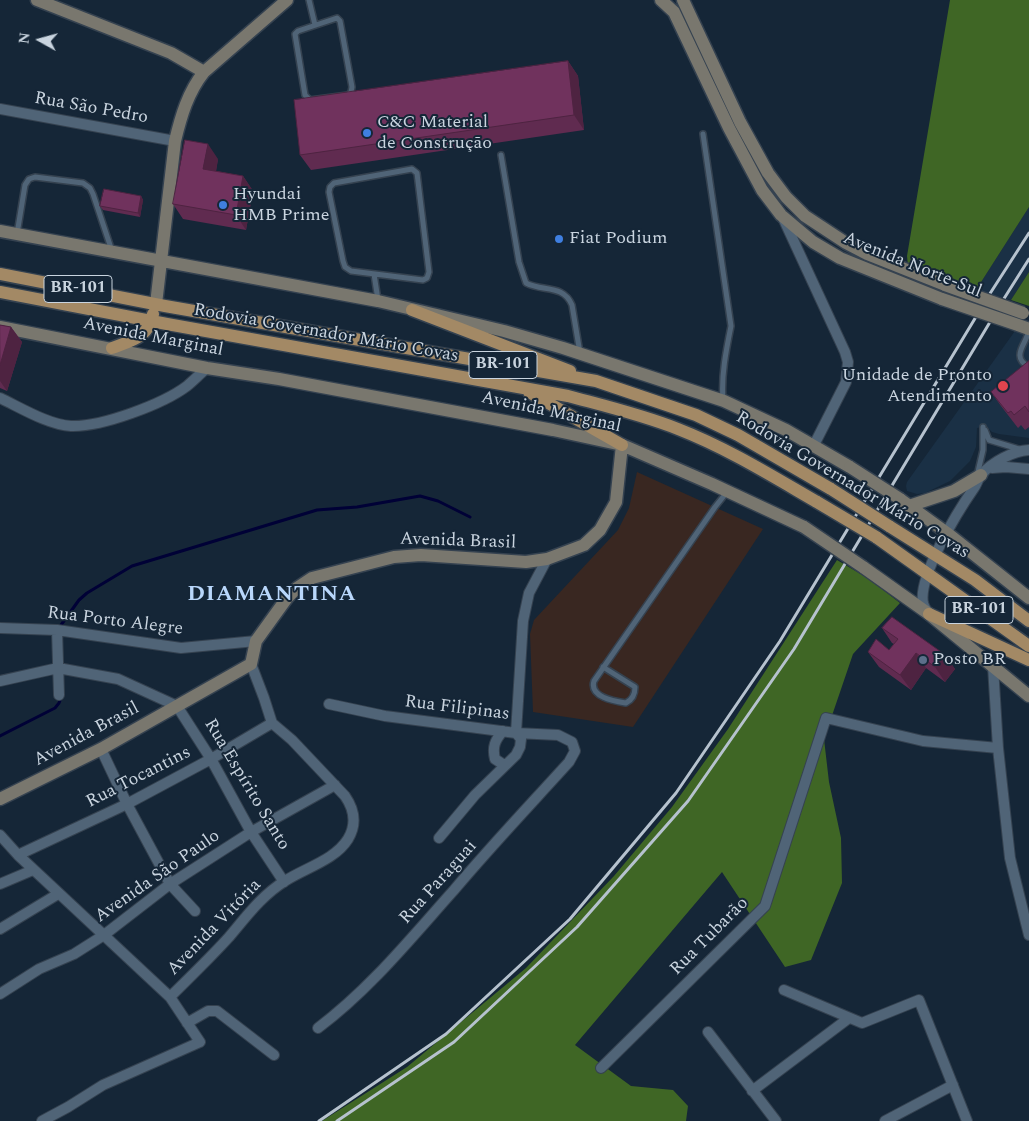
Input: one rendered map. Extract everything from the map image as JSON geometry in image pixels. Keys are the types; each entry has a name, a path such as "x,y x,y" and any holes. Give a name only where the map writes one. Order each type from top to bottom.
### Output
{"main road":[{"name":"Rodovia Governador Mário Covas","path":"0,274 156,304 596,381 696,416 738,436 831,489 975,580 1029,621"},
{"name":"Rodovia Governador Mário Covas","path":"0,292 568,396 617,409 678,429 729,452 876,537 1029,646"},
{"path":"112,348 145,333 152,321 156,304"},
{"path":"412,310 596,381"},
{"path":"518,386 622,445"},
{"path":"929,614 1029,660"}],"street":[{"path":"37,0 171,53 204,72"},
{"path":"156,304 175,141 182,115 195,83 204,72 287,0"},
{"path":"661,0 672,6"},
{"name":"Avenida Norte-Sul","path":"684,0 740,122 768,173 786,197 805,216 846,243 867,254 945,284 1025,322"},
{"name":"Avenida Norte-Sul","path":"672,6 746,160 762,190 781,215 814,242 840,258 942,299 1025,322"},
{"name":"Rua São Pedro","path":"0,109 175,141"},
{"path":"781,215 848,362 846,382 814,445"},
{"path":"0,231 378,300 412,310 504,331 580,353 724,401 755,414 814,445 850,467 947,533 1029,598"},
{"name":"Avenida Marginal","path":"0,327 207,368 308,384 553,430 622,445 804,527 929,614 1029,696"},
{"path":"0,398 53,422 72,426 100,422 154,405 186,387 207,368"},
{"name":"Avenida Brasil","path":"0,799 101,749 251,664 256,641 287,598 297,588 312,578 394,557 421,556 518,561 547,559 584,545 600,530 616,502 622,445"},
{"path":"905,503 954,491 1008,456 1027,450"},
{"path":"929,614 923,604 924,590 935,555 982,474 1006,466 1027,469 1029,479"},
{"path":"438,838 454,818 504,765 516,755 520,747 521,739 516,733 523,621 529,592 547,559"},
{"name":"Rua Porto Alegre","path":"0,628 56,630 181,648 256,641"},
{"path":"56,630 59,695"},
{"path":"251,664 272,723"},
{"path":"993,666 998,748 1010,858 1029,935"},
{"path":"0,680 58,668 118,679 178,706"},
{"name":"Rua Filipinas","path":"329,704 385,716 516,733 558,735 572,742 575,751"},
{"name":"Rua Espírito Santo","path":"178,706 211,759 251,832 284,882"},
{"name":"Rua Tubarão","path":"601,1068 765,906 826,718 922,741 998,748"},
{"name":"Rua Tocantins","path":"18,855 127,804 211,759 272,723"},
{"name":"Avenida Vitória","path":"42,1121 68,1108 103,1085 200,1042 170,998 227,939 254,906 284,882 331,856 345,844 353,826 354,814 352,806 292,740 272,723"},
{"path":"503,731 496,739 493,752 495,759 504,765"},
{"path":"101,749 127,804 170,884 195,911"},
{"name":"Rua Paraguai","path":"318,1028 343,1010 381,973 569,762 575,751"},
{"name":"Avenida São Paulo","path":"0,994 39,969 74,954 104,935 170,884 251,832 334,785"},
{"path":"0,835 58,894 170,998"},
{"path":"0,884 34,870"},
{"path":"0,929 58,894"},
{"path":"784,990 862,1023 919,1000 966,1121"},
{"path":"187,1023 208,1011 217,1011 274,1055"},
{"path":"752,1091 849,1018"},
{"path":"708,1032 776,1121"},
{"path":"884,1121 953,1085"}],"lane":[{"path":"309,0 315,25"},
{"path":"336,18 340,21 352,87 348,95 310,100 304,96 295,34 298,31 315,25 336,18"},
{"path":"703,134 731,326 722,388 724,401"},
{"path":"502,156 519,262 526,283 562,292 569,298 572,305 580,353"},
{"path":"416,170 418,173 429,272 428,278 423,280 374,274 351,271 345,267 329,192 330,187 334,183 342,181 416,170"},
{"path":"17,234 25,185 29,179 35,177 83,183 90,188 93,194 112,252"},
{"path":"374,274 378,300"},
{"path":"1025,322 1028,334 1020,350 1020,355 1024,364 1029,367"},
{"path":"982,474 983,427 990,440 1027,450"},
{"path":"604,666 635,687 635,692 630,701 626,703 621,702 594,692 592,686 594,681 604,666 715,507 727,492"}],"shaded area":[{"path":"1029,207 1029,272 1011,300 976,290"},
{"name":"Unidade de Pronto Atendimento","path":"1015,331 1029,334 1029,438 999,434 992,432 986,426 977,428 976,447 970,461 950,481 925,493 917,494 907,491 907,482"},
{"path":"637,472 763,529 633,727 533,712 530,634 534,620 618,530 629,508"}],"green space":[{"path":"950,0 1029,0 1029,207 976,290 908,266 907,256"},
{"path":"1029,272 1029,306 1011,300"},
{"path":"837,560 869,579 900,603 853,654 824,739 829,782 841,838 842,883 811,960 785,967 722,872 575,1045 631,1086 673,1090 688,1106 686,1121 322,1121 407,1067 526,968 614,876 672,807 728,729"}],"building":[{"path":"568,61 574,115 300,155 294,100"},
{"path":"185,140 208,144 203,169 243,176 236,215 173,204"},
{"path":"104,189 141,196 138,213 100,206"},
{"path":"0,325 11,327 0,365"},
{"path":"1029,361 1029,412 1025,406 1014,415 1011,411 1008,413 991,392"},
{"path":"892,617 944,654 935,667 916,653 900,675 868,652 876,639 889,650 898,639 882,628"}],"waterway":[{"path":"61,625 79,600 87,593 132,566 317,510 357,507 420,496 438,501 470,517"},
{"path":"0,736 55,708 61,698"}],"railway":[{"path":"319,1121 446,1034 570,919 676,793 780,641 991,292 1029,233"},
{"path":"337,1121 454,1042 577,927 688,801 794,649 1029,259"}],"place":[{"name":"C&C Material de Construção","path":"367,133"},
{"name":"Hyundai HMB Prime","path":"223,205"},
{"name":"Fiat Podium","path":"559,239"},
{"name":"Unidade de Pronto Atendimento","path":"1003,386"},
{"name":"Posto BR","path":"923,660"}],"district":[{"name":"DIAMANTINA","path":"272,596"}]}
